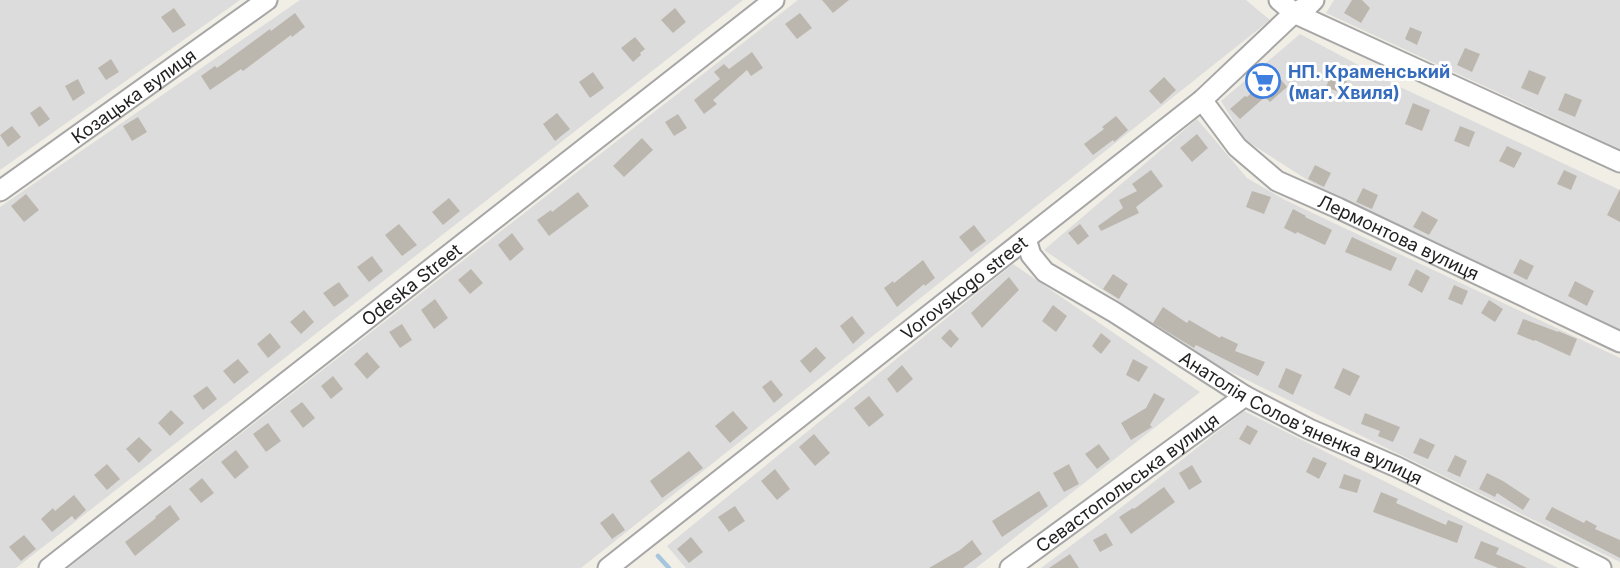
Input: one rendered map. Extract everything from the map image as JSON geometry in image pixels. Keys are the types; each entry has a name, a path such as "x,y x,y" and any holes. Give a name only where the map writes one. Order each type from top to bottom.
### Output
{"street":[{"name":"Козацька вулиця","path":"0,191 267,0"},
{"name":"Odeska Street","path":"49,568 774,0"},
{"name":"Vorovskogo street","path":"608,568 1202,100 1287,6 1309,5 1314,0"},
{"path":"1287,6 1620,162"},
{"name":"Лермонтова вулиця","path":"1202,100 1237,146 1277,181 1620,341"},
{"name":"Анатолія Солов'яненка вулиця","path":"1026,239 1031,255 1045,272 1114,312 1245,396 1309,429 1397,467 1601,568"},
{"name":"Севастопольська вулиця","path":"1010,568 1245,396"}],"shaded area":[{"path":"0,0 240,0 0,170"},
{"path":"300,0 743,0 16,568 0,568 0,207"},
{"path":"798,0 1246,0 1270,20 581,568 68,568"},
{"path":"1334,0 1620,0 1620,149 1326,13"},
{"path":"1300,34 1398,86 1620,190 1620,335 1323,190 1245,140 1221,101"},
{"path":"1197,119 1247,178 1285,200 1620,358 1620,562 1204,359 1044,250"},
{"path":"1013,264 1200,392 976,568 686,568 667,546"},
{"path":"1244,411 1558,568 1041,568"}],"building":[{"path":"822,0 849,0 833,13"},
{"path":"1352,0 1362,0 1370,8 1361,23 1344,13"},
{"path":"174,8 186,25 173,33 161,17"},
{"path":"675,8 686,22 673,33 661,20"},
{"path":"295,13 305,27 243,71 241,69 210,90 201,76 215,66 217,68"},
{"path":"800,13 812,28 797,39 785,24"},
{"path":"1410,27 1422,32 1417,45 1405,39"},
{"path":"635,37 645,49 633,62 621,48"},
{"path":"1465,48 1480,54 1472,72 1457,65"},
{"path":"752,52 763,68 751,76 747,70 713,100 717,104 704,114 694,100 720,79 714,72 724,64 729,69"},
{"path":"111,59 119,72 106,80 98,68"},
{"path":"1335,65 1351,72 1341,93 1326,87"},
{"path":"1529,70 1546,77 1538,95 1521,88"},
{"path":"1274,71 1287,87 1270,102 1265,97 1240,119 1230,109"},
{"path":"593,72 604,88 590,98 579,82"},
{"path":"1164,77 1176,90 1161,104 1149,91"},
{"path":"78,79 85,93 73,101 65,86"},
{"path":"1565,93 1582,100 1575,117 1558,110"},
{"path":"1413,103 1430,110 1422,131 1405,124"},
{"path":"40,106 50,119 39,127 30,113"},
{"path":"557,113 570,129 555,141 543,124"},
{"path":"678,114 687,128 674,136 665,122"},
{"path":"1116,116 1128,130 1093,155 1084,144"},
{"path":"138,117 147,132 132,141 123,126"},
{"path":"12,126 21,137 8,147 0,135"},
{"path":"1460,126 1475,132 1469,147 1454,141"},
{"path":"1197,134 1208,148 1192,162 1180,148"},
{"path":"642,138 653,150 624,177 613,166"},
{"path":"1507,146 1522,153 1514,168 1499,161"},
{"path":"1315,165 1331,173 1324,187 1308,179"},
{"path":"1151,170 1163,186 1136,207 1139,213 1101,231 1098,226 1123,208 1119,200 1137,191 1132,184"},
{"path":"1564,170 1577,176 1571,190 1557,184"},
{"path":"1363,188 1378,195 1372,209 1356,202"},
{"path":"1620,189 1620,222 1607,215"},
{"path":"1252,191 1271,197 1264,214 1246,207"},
{"path":"578,192 589,206 549,236 537,220"},
{"path":"26,194 39,210 24,222 11,206"},
{"path":"449,198 460,211 443,225 432,212"},
{"path":"1293,209 1332,230 1325,245 1284,228"},
{"path":"1422,211 1438,220 1429,235 1413,227"},
{"path":"399,224 417,245 402,256 385,235"},
{"path":"1080,224 1089,236 1078,245 1068,233"},
{"path":"974,225 986,241 971,252 959,237"},
{"path":"512,233 524,249 510,261 498,245"},
{"path":"1352,237 1397,258 1391,271 1345,252"},
{"path":"372,256 383,271 369,282 357,267"},
{"path":"1520,259 1534,266 1527,280 1513,273"},
{"path":"923,260 935,278 897,307 884,288"},
{"path":"471,269 483,283 470,294 458,280"},
{"path":"1416,269 1430,277 1422,293 1408,285"},
{"path":"1113,274 1128,284 1119,299 1103,289"},
{"path":"1009,277 1019,290 982,328 971,313"},
{"path":"1575,281 1594,291 1587,306 1568,296"},
{"path":"339,282 349,296 334,307 323,293"},
{"path":"1454,285 1468,291 1462,305 1448,299"},
{"path":"435,299 448,318 434,329 421,310"},
{"path":"1489,300 1503,309 1495,322 1481,313"},
{"path":"1053,305 1067,316 1056,332 1042,321"},
{"path":"1163,307 1187,323 1189,320 1220,338 1221,336 1238,344 1235,351 1265,362 1258,376 1196,345 1194,348 1153,323"},
{"path":"304,310 314,322 301,334 290,322"},
{"path":"852,316 865,333 853,344 840,326"},
{"path":"1523,319 1577,339 1570,356 1517,334"},
{"path":"402,324 412,340 400,348 389,332"},
{"path":"950,329 959,339 951,348 941,338"},
{"path":"270,333 281,347 268,358 257,344"},
{"path":"1101,333 1111,341 1101,354 1092,346"},
{"path":"816,347 826,358 810,373 800,361"},
{"path":"367,352 380,367 367,379 354,364"},
{"path":"238,359 249,372 234,384 223,371"},
{"path":"1133,359 1148,367 1139,382 1126,375"},
{"path":"902,365 913,379 897,393 887,379"},
{"path":"1286,368 1302,375 1293,395 1278,387"},
{"path":"1343,368 1360,376 1350,396 1334,388"},
{"path":"333,376 343,389 331,399 321,386"},
{"path":"771,380 783,395 774,403 762,387"},
{"path":"207,386 217,399 203,410 193,396"},
{"path":"1154,393 1165,399 1150,425 1152,427 1131,440 1121,423 1146,408"},
{"path":"869,396 884,415 869,427 854,408"},
{"path":"302,402 315,418 303,428 290,411"},
{"path":"171,410 184,423 170,436 158,423"},
{"path":"733,411 748,428 730,443 715,426"},
{"path":"1365,413 1400,427 1393,442 1378,436 1380,431 1361,424"},
{"path":"268,423 281,441 266,452 253,434"},
{"path":"1247,425 1258,431 1250,445 1239,439"},
{"path":"814,434 830,453 815,466 799,447"},
{"path":"139,437 152,450 139,463 126,449"},
{"path":"1420,438 1435,445 1428,459 1413,453"},
{"path":"1099,444 1110,459 1097,469 1085,454"},
{"path":"236,450 249,467 235,479 221,462"},
{"path":"689,451 703,468 662,498 650,481"},
{"path":"1455,455 1467,461 1460,477 1447,471"},
{"path":"1313,457 1327,463 1319,479 1306,472"},
{"path":"107,464 120,479 107,490 94,475"},
{"path":"1069,464 1079,484 1064,492 1053,473"},
{"path":"1192,465 1202,482 1189,490 1179,473"},
{"path":"775,469 790,489 777,500 761,481"},
{"path":"1487,473 1530,499 1523,510 1497,493 1495,497 1479,489"},
{"path":"1344,474 1361,480 1357,493 1339,488"},
{"path":"202,478 214,493 201,503 189,489"},
{"path":"1164,487 1175,502 1131,534 1119,517"},
{"path":"1039,491 1048,506 1002,537 992,521"},
{"path":"1381,492 1398,499 1396,503 1446,525 1448,520 1463,526 1457,543 1373,512"},
{"path":"74,495 86,510 75,520 72,516 52,532 41,519"},
{"path":"170,505 180,519 135,556 125,542"},
{"path":"735,506 745,521 729,532 718,517"},
{"path":"1552,507 1584,523 1586,520 1597,526 1595,529 1620,540 1620,558 1545,519"},
{"path":"613,513 625,530 612,539 600,523"},
{"path":"1106,533 1113,545 1100,552 1093,540"},
{"path":"24,535 36,549 21,561 9,547"},
{"path":"691,537 703,552 689,563 677,549"},
{"path":"972,540 982,554 963,568 929,568 960,550"},
{"path":"1481,541 1499,548 1496,554 1527,568 1498,568 1474,558"},
{"path":"1070,554 1079,568 1049,568"}],"waterway":[{"path":"658,556 669,568"}],"place":[{"name":"НП. Краменський (маг. Хвиля)","path":"1263,81"}]}
